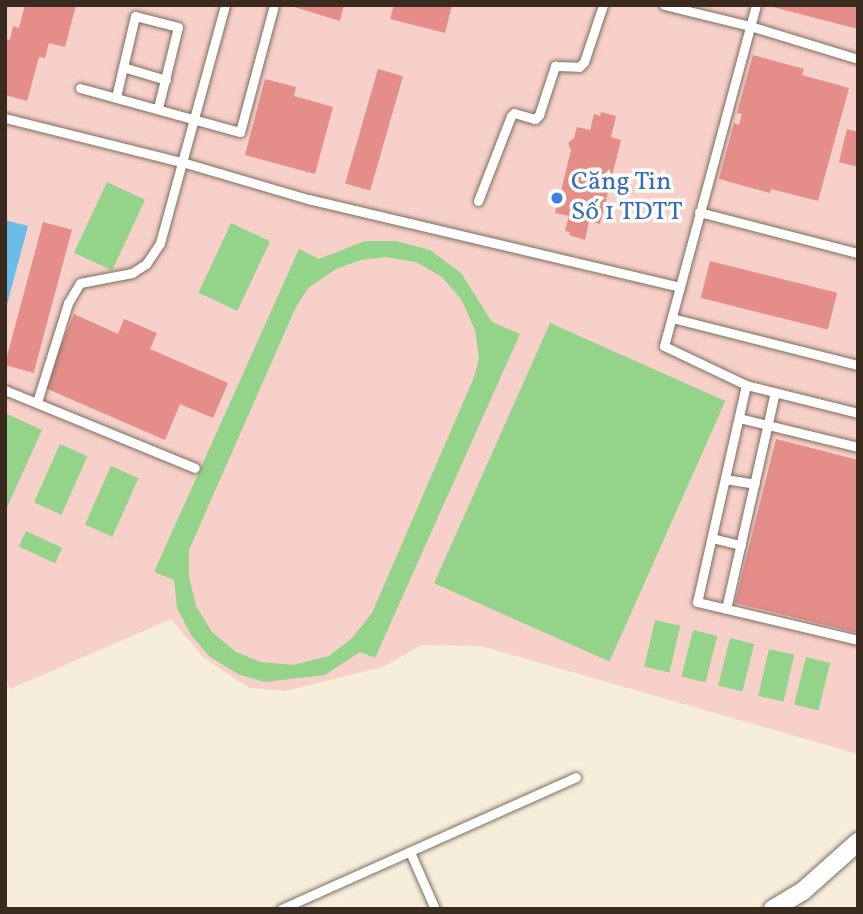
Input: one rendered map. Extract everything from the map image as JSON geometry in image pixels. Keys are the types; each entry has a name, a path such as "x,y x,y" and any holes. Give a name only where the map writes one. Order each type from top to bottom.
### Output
{"street":[{"path":"772,909 803,891 858,842"}],"lane":[{"path":"37,402 68,303 80,283 132,273 146,264 160,243 225,5"},
{"path":"80,88 240,132 274,5"},
{"path":"478,201 511,116 514,113 535,119 539,115 555,66 579,67 603,5"},
{"path":"664,5 750,26 858,59"},
{"path":"756,5 664,346 746,385 858,413"},
{"path":"116,97 135,16 178,27 158,108"},
{"path":"123,67 166,80"},
{"path":"5,118 183,162 308,199 680,287"},
{"path":"699,212 858,254"},
{"path":"672,318 858,365"},
{"path":"746,385 697,602 858,640"},
{"path":"5,390 195,468"},
{"path":"726,609 775,392"},
{"path":"739,418 858,447"},
{"path":"725,479 755,484"},
{"path":"712,538 741,545"},
{"path":"281,909 576,777"},
{"path":"410,852 435,909"}],"shaded area":[{"path":"5,5 858,5 858,754 481,646 422,645 382,667 286,691 249,688 203,657 171,619 10,689 5,674"}],"green space":[{"path":"107,182 145,200 112,270 74,253"},
{"path":"231,223 270,241 237,311 198,293"},
{"path":"365,241 396,241 430,250 461,273 492,322 520,334 375,658 360,652 325,675 265,682 240,675 210,657 191,635 177,608 174,580 154,572 299,249 319,259","holes":["385,257 416,262 442,277 461,299 475,330 479,358 475,375 372,613 352,638 329,656 293,665 261,662 236,652 212,632 196,606 189,576 189,550 295,309 308,288 336,269 361,260"]},
{"path":"550,323 725,401 609,661 434,583"},
{"path":"5,413 42,430 5,512"},
{"path":"60,444 87,456 61,515 34,502"},
{"path":"111,466 138,478 112,537 85,524"},
{"path":"26,531 62,548 55,563 19,546"},
{"path":"655,620 680,626 670,673 644,667"},
{"path":"693,630 717,636 706,683 681,677"},
{"path":"730,638 754,644 742,692 718,686"},
{"path":"769,649 794,655 784,702 758,696"},
{"path":"806,657 830,663 818,711 794,705"}],"water":[{"path":"5,220 28,226 5,312"}],"building":[{"path":"25,5 76,5 65,47 49,43 45,58 39,57 27,101 5,95 5,39 10,40 13,26 19,28"},
{"path":"288,5 344,5 340,21"},
{"path":"394,5 452,5 445,33 390,19"},
{"path":"858,5 858,29 769,6"},
{"path":"753,55 804,69 802,75 849,88 818,201 771,189 770,193 719,179 734,123 739,125 742,114 737,113"},
{"path":"378,69 403,76 370,191 345,183"},
{"path":"265,79 296,87 294,96 333,107 315,174 245,155"},
{"path":"601,112 616,116 611,137 621,140 600,224 589,221 585,240 565,231 569,216 555,213 558,201 555,198 561,191 571,150 568,143 574,138 577,127 590,130 594,114 600,116"},
{"path":"847,129 858,132 858,167 839,162"},
{"path":"43,222 72,230 34,373 5,364"},
{"path":"710,261 837,293 828,330 701,298"},
{"path":"74,314 118,334 124,319 157,333 150,349 228,383 213,418 180,404 165,440 43,387"},
{"path":"776,439 858,460 858,633 735,603"}],"place":[{"name":"Căng Tin Số 1 TDTT","path":"557,198"}]}
